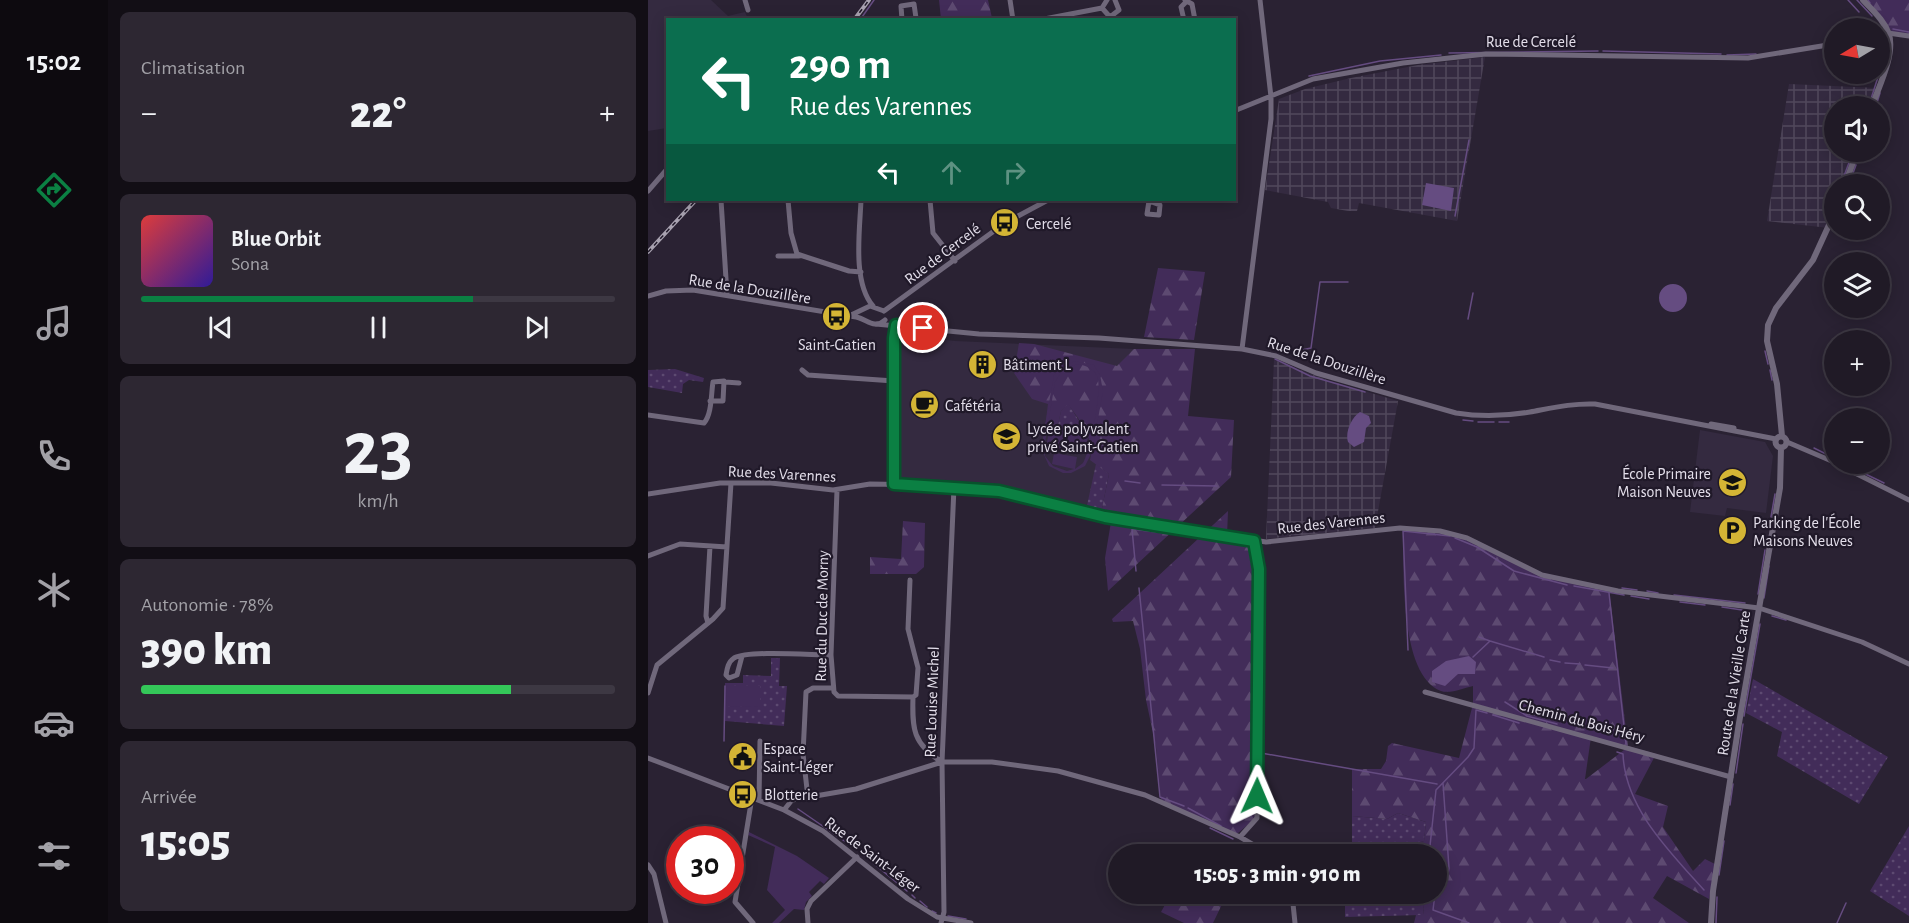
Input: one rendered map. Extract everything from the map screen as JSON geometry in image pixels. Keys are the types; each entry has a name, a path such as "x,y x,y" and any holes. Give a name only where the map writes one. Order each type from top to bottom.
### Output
{"street":[{"path":"745,0 748,10"},
{"path":"1010,0 1013,18"},
{"path":"1050,18 1102,8 1107,0"},
{"path":"1102,8 1108,16 1116,15 1120,6 1115,0"},
{"path":"1242,349 1271,119 1271,97 1260,0"},
{"path":"1863,0 1877,18"},
{"path":"1184,18 1181,7 1186,1 1192,4 1195,18"},
{"path":"904,18 901,6 914,4 916,18"},
{"path":"1890,33 1909,36"},
{"name":"Rue de Cercelé","path":"1236,110 1312,79 1386,65 1476,54 1748,58 1824,46"},
{"path":"648,191 666,170"},
{"path":"721,201 727,295"},
{"path":"788,201 791,233 795,252 799,256"},
{"path":"861,201 859,246 861,272 866,294 873,306 884,311 885,320 876,324 862,319 866,294"},
{"path":"930,201 933,233 955,261"},
{"name":"Rue de Cercelé","path":"884,311 1005,223 1043,201"},
{"path":"1782,439 1779,396 1767,340 1768,325 1776,308 1807,270 1824,239"},
{"path":"778,256 799,256 849,271 861,272"},
{"name":"Rue de la Douzillère","path":"648,296 683,290 727,295 862,319"},
{"path":"848,317 873,306"},
{"name":"Rue de la Douzillère","path":"885,320 896,325"},
{"name":"Rue de la Douzillère","path":"876,324 979,334 1099,338 1242,349 1275,356 1316,373 1456,413 1514,414 1584,404 1782,439 1824,458"},
{"path":"894,484 896,325"},
{"path":"802,370 808,375 894,381"},
{"path":"648,416 704,423 708,418 713,380 739,383"},
{"path":"710,401 723,401 725,382"},
{"name":"Route de la Vieille Carte","path":"1711,923 1713,891 1781,477 1781,448 1776,445 1782,439"},
{"name":"Rue de la Douzillère","path":"1858,474 1909,500"},
{"path":"648,690 657,665 708,623 724,605 731,483"},
{"name":"Rue des Varennes","path":"648,494 731,483 788,484 837,490 870,484 894,484 999,491 1105,517 1254,541 1290,541 1400,528 1440,531 1467,538 1542,575 1618,591 1759,609 1862,642 1909,664"},
{"name":"Rue Louise Michel","path":"942,921 942,762 954,487"},
{"name":"Rue du Duc de Morny","path":"837,490 831,655 833,688 838,696 913,697"},
{"path":"1240,837 1257,818 1259,569 1254,541"},
{"path":"648,556 676,545 727,547"},
{"path":"708,623 706,616 710,546"},
{"path":"910,580 908,629 918,668 916,694 913,697 913,730 921,746 942,762"},
{"path":"742,656 754,654 831,655"},
{"path":"648,662 657,665"},
{"path":"808,798 802,754 806,692 813,688 833,688"},
{"name":"Chemin du Bois Héry","path":"1425,692 1731,777"},
{"path":"759,800 760,741"},
{"name":"Rue de Saint-Léger","path":"648,758 784,810 823,831 908,899 942,921 971,923"},
{"path":"784,810 792,800 856,789 942,762 992,762 1058,771 1145,795 1252,844"},
{"path":"752,797 735,902 753,923"},
{"path":"808,923 807,909 811,901 857,857"},
{"path":"648,865 654,874 666,923"},
{"path":"1293,904 1295,923"}],"shaded area":[{"path":"648,0 711,0 728,16 745,12 748,18 666,18 666,128 648,131"},
{"path":"1485,57 1457,221 1359,203 1357,211 1348,211 1331,208 1328,202 1265,190 1279,99 1305,89 1351,78 1418,65"},
{"path":"1789,84 1878,88 1875,96 1824,96 1824,162 1853,162 1849,174 1824,174 1824,227 1767,221"},
{"path":"1426,183 1454,188 1451,211 1422,205"},
{"path":"1673,284 1683,288 1687,298 1683,308 1673,312 1663,308 1659,298 1663,288"},
{"name":"Lycée polyvalent privé Saint-Gatien","path":"901,334 955,341 1134,349 1101,513 1001,488 898,479 896,340"},
{"path":"1274,360 1327,380 1398,401 1375,528 1266,539"},
{"path":"1360,412 1369,416 1371,423 1366,428 1364,442 1354,447 1348,442 1347,434 1351,421"},
{"name":"École Primaire Maison Neuves","path":"1700,430 1765,442 1773,456 1766,513 1727,508 1725,516 1690,512"},
{"path":"1469,656 1476,662 1475,674 1458,674 1445,686 1432,682 1432,671 1446,661"}],"green space":[{"path":"939,0 988,0 992,18 941,18"},
{"path":"1866,0 1909,0 1909,36 1893,33 1890,29 1890,18 1881,18"},
{"path":"1158,268 1205,272 1194,340 1144,337"},
{"path":"1019,343 1034,344 1117,366 1134,349 1195,349 1188,416 1234,420 1231,477 1108,591 1105,558 1111,522 1101,513 1109,474 1090,460 1089,438 1068,404 1061,411 1058,425 1045,428 1048,404 1032,399 1014,373"},
{"path":"1074,361 1094,365 1100,375 1103,391 1092,452 1085,466 1071,473 1063,473 1049,466 1041,448 1054,375 1059,369","holes":["1078,364 1091,369 1097,376 1097,405 1089,446 1083,463 1075,469 1077,457 1054,453 1052,464 1074,469 1067,471 1053,466 1045,456 1044,449 1055,382 1063,369"]},
{"path":"675,369 704,378 703,382 689,380 683,384 682,393 648,387 648,370"},
{"path":"1068,403 1088,436 1047,428 1058,425 1061,411"},
{"path":"1050,428 1088,436 1085,453 1046,446"},
{"path":"1096,464 1109,474 1101,513 1086,510"},
{"path":"1228,511 1227,536 1246,540 1258,560 1256,818 1238,833 1228,833 1161,801 1156,747 1146,700 1140,649 1133,621 1113,622 1112,619"},
{"path":"903,521 925,523 924,567 916,574 870,574 870,557 901,559"},
{"path":"1410,530 1449,532 1530,570 1609,590 1628,746 1656,754 1635,794 1668,806 1663,827 1693,871 1705,859 1715,864 1709,899 1667,876 1653,898 1689,923 1414,923 1416,915 1423,915 1424,904 1447,904 1447,844 1414,844 1424,841 1426,822 1398,813 1387,819 1352,816 1352,769 1381,769 1386,761 1388,746 1392,743 1459,758 1473,704 1473,686 1445,692 1427,681 1417,665 1411,643 1404,594 1403,531","holes":["1591,737 1628,747 1586,779"]},
{"path":"771,658 780,658 779,686 787,686 784,726 725,721 725,683 743,683 743,675 771,676"},
{"path":"1753,679 1888,757 1859,804 1777,756 1782,732 1746,713"},
{"path":"727,686 760,686 760,707 726,706"},
{"path":"1398,813 1426,822 1424,841 1414,844 1352,844 1352,816 1387,819"},
{"path":"1909,826 1909,916 1870,891"},
{"path":"749,832 797,856 829,878 824,884 820,881 809,892 812,896 806,902 804,910 794,909 779,923 772,923 785,910 767,890 775,847 748,835"},
{"path":"1165,904 1222,904 1213,923 1184,923 1161,912"},
{"path":"1345,904 1424,904 1423,915 1345,917"}],"waterway":[{"path":"861,18 874,0"},
{"path":"1848,0 1859,12"},
{"path":"1857,0 1872,16"},
{"path":"1893,29 1909,32"},
{"path":"1449,53 1598,51"},
{"path":"1603,51 1721,54"},
{"path":"1727,55 1756,54"},
{"path":"1309,76 1380,61 1441,55"},
{"path":"1872,96 1876,84"},
{"path":"1455,216 1469,140"},
{"path":"1845,174 1849,162"},
{"path":"1853,174 1856,165"},
{"path":"1297,351 1311,348 1320,282 1348,282"},
{"path":"1468,319 1473,293"},
{"path":"1765,351 1768,364"},
{"path":"1275,359 1310,376 1365,392"},
{"path":"1770,370 1772,380"},
{"path":"1463,420 1473,421"},
{"path":"1478,422 1494,422"},
{"path":"1499,422 1509,422"},
{"path":"1814,448 1824,453"},
{"path":"1866,474 1884,483"},
{"path":"1125,481 1140,483"},
{"path":"1162,485 1217,486"},
{"path":"1771,517 1775,494"},
{"path":"1147,521 1158,522"},
{"path":"1163,523 1188,527"},
{"path":"1136,571 1132,529 1246,543 1256,563"},
{"path":"1408,650 1403,531 1450,536"},
{"path":"1455,538 1477,547 1514,571 1567,585"},
{"path":"1767,538 1767,543"},
{"path":"1758,594 1765,550"},
{"path":"1764,598 1769,566"},
{"path":"1251,817 1256,568"},
{"path":"1574,586 1624,595"},
{"path":"1139,588 1160,797 1184,806"},
{"path":"1622,588 1637,590"},
{"path":"1647,591 1658,593"},
{"path":"1609,593 1626,744"},
{"path":"1674,595 1745,603"},
{"path":"1631,596 1649,599"},
{"path":"1680,602 1705,605"},
{"path":"1722,607 1742,610"},
{"path":"1772,616 1786,620"},
{"path":"1744,716 1760,624"},
{"path":"1479,637 1490,641"},
{"path":"1473,657 1490,641 1544,657"},
{"path":"1550,660 1560,662"},
{"path":"1565,663 1580,664"},
{"path":"1585,665 1613,668"},
{"path":"724,741 725,686"},
{"path":"1505,702 1527,716 1557,724"},
{"path":"1430,844 1436,790 1474,748 1476,710 1487,713"},
{"path":"1493,715 1519,723"},
{"path":"1736,773 1743,724"},
{"path":"1617,752 1623,754 1632,793 1651,828 1704,890"},
{"path":"1261,753 1437,784"},
{"path":"1443,783 1449,868 1447,879"},
{"path":"1730,805 1733,784"},
{"path":"1188,808 1221,826"},
{"path":"798,809 856,849"},
{"path":"1210,828 1233,839"},
{"path":"1719,875 1724,841"},
{"path":"862,854 907,891"},
{"path":"912,895 915,898"},
{"path":"1716,923 1717,897"},
{"path":"920,901 927,907"},
{"path":"1837,923 1846,903"},
{"path":"1434,904 1433,910 1469,923"},
{"path":"932,911 936,913"},
{"path":"948,916 966,919"}],"railway":[{"path":"856,18 869,0"},
{"path":"648,252 695,201"}],"place":[{"name":"Cercelé","path":"1005,223"},
{"name":"Saint-Gatien","path":"837,316"},
{"name":"Bâtiment L","path":"982,364"},
{"name":"Cafétéria","path":"924,405"},
{"name":"Lycée polyvalent privé Saint-Gatien","path":"1006,437"},
{"name":"École Primaire Maison Neuves","path":"1732,482"},
{"name":"Parking de l'École Maisons Neuves","path":"1732,531"},
{"name":"Espace Saint-Léger","path":"742,757"},
{"name":"Blotterie","path":"743,794"}],"route":[{"path":"923,328 896,325 893,354 894,484 999,491 1105,517 1254,541 1259,569 1257,796"}]}
